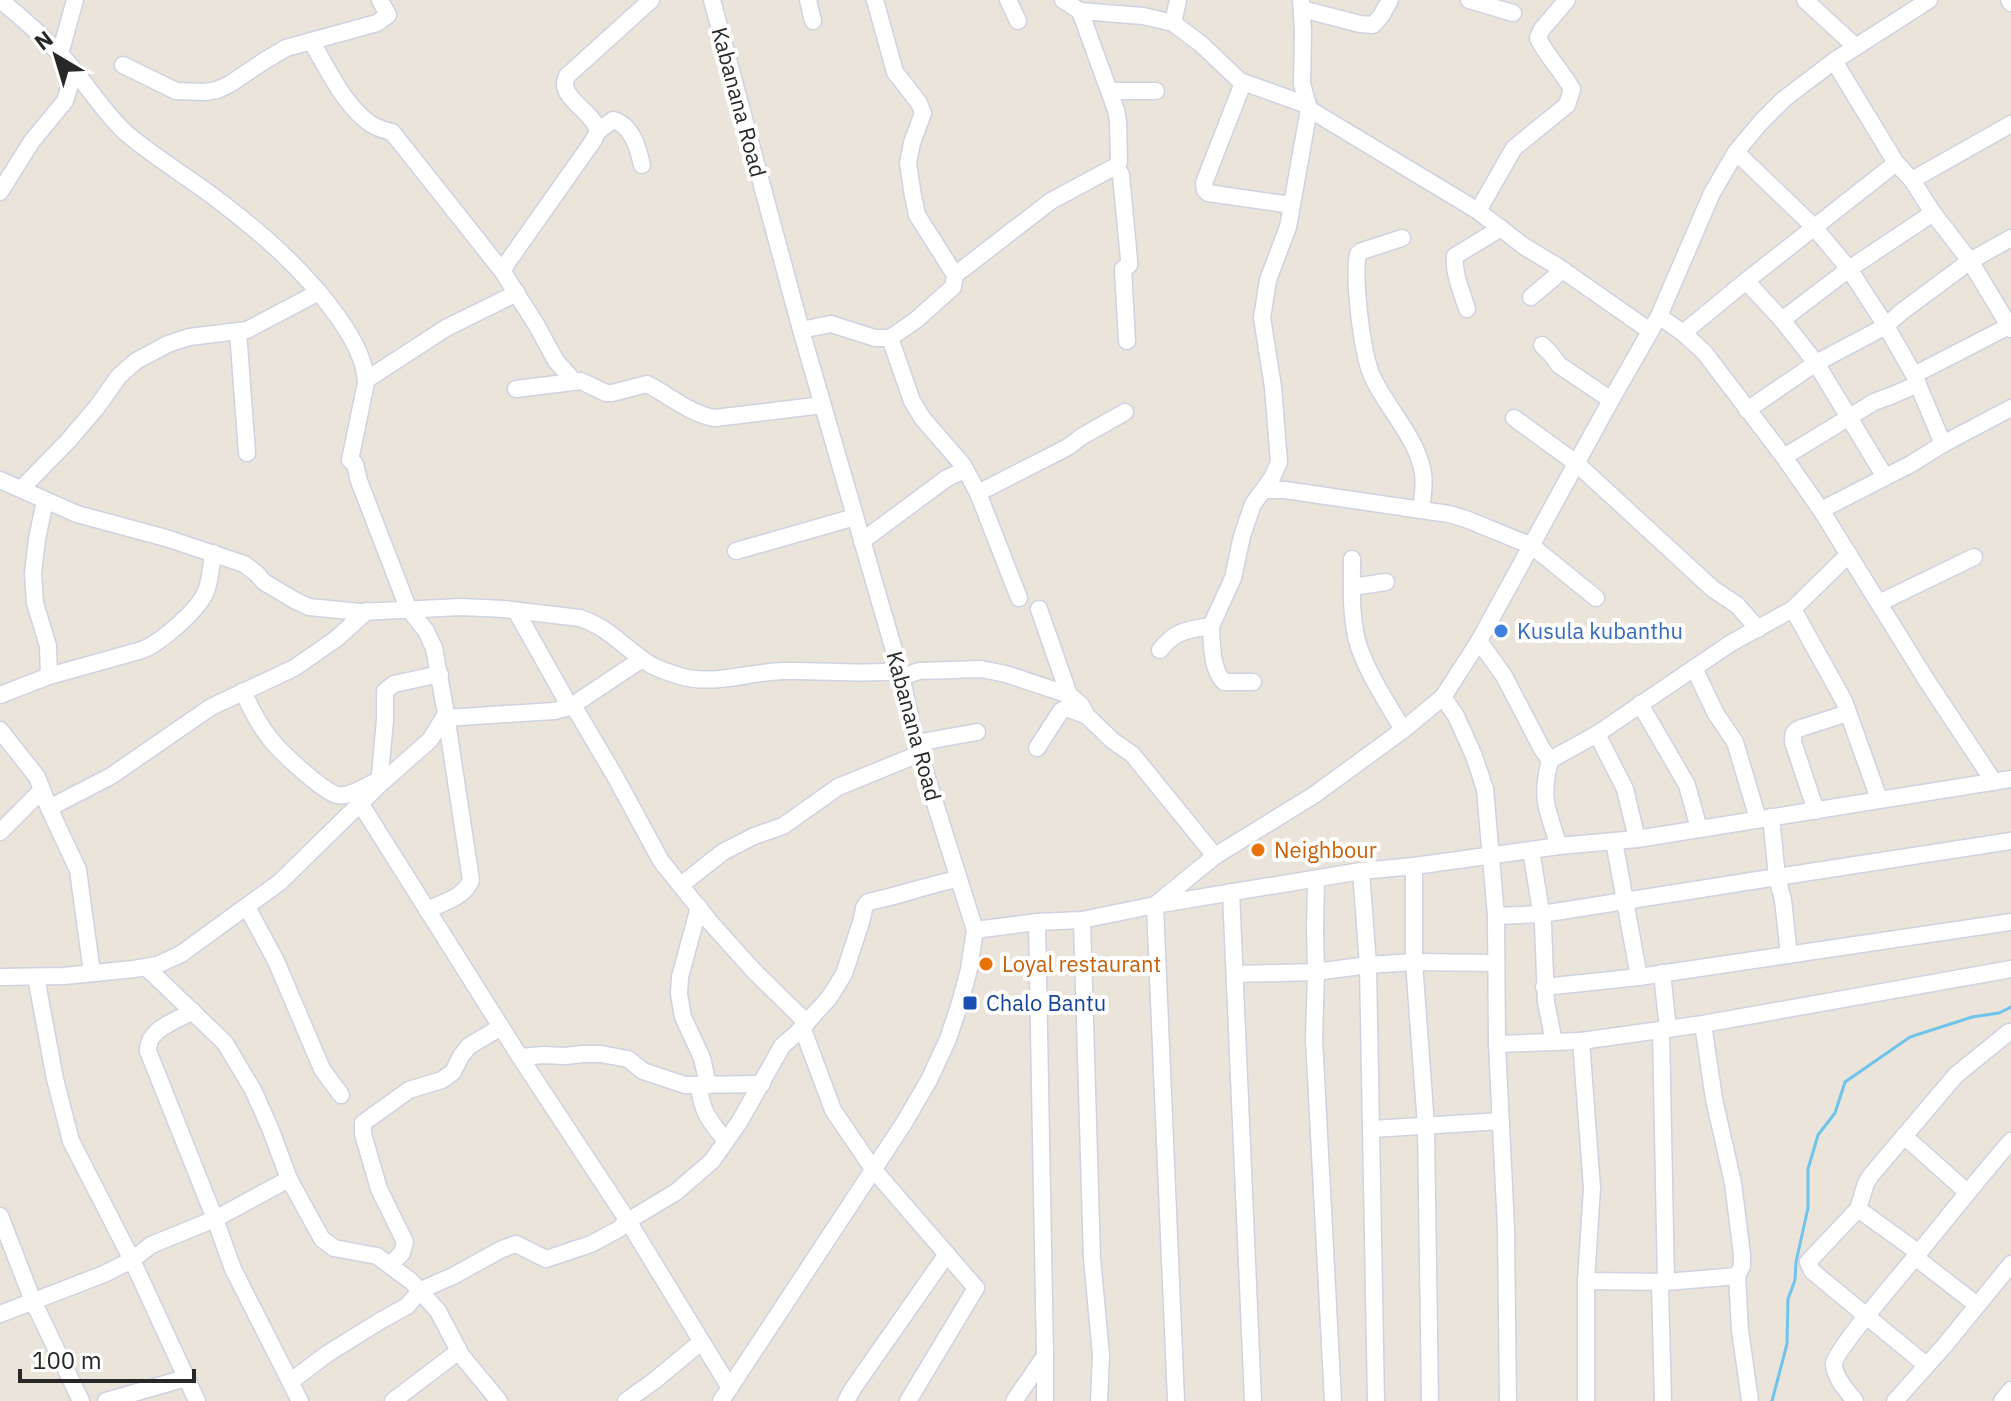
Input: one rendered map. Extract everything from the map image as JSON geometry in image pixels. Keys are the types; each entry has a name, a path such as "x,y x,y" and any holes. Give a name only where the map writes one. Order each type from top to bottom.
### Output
{"street":[{"path":"0,0 60,54 123,130 210,194 294,263 354,341 366,380 350,460 355,464 408,608 431,639 440,674 471,880 461,893 427,910"},
{"path":"60,54 75,0"},
{"path":"123,65 176,91 217,90 286,48 377,23 388,15 380,0"},
{"path":"598,131 592,118 565,90 564,81 651,0"},
{"name":"Kabanana Road","path":"712,0 801,330 901,674 918,749 975,930 969,969 948,1039 917,1101 725,1395"},
{"path":"808,0 813,21"},
{"path":"801,330 831,324 875,338 890,338 953,287 955,275 917,215 908,163 923,113 895,72 875,0"},
{"path":"1008,0 1018,21"},
{"path":"1063,0 1080,11 1143,16 1173,23 1243,83 1308,107 1478,211 1525,247 1563,270 1655,324 1683,333 1704,352 1821,510 1994,782"},
{"path":"1173,23 1178,0"},
{"path":"1253,682 1224,682 1218,676 1211,626 1233,578 1253,504 1272,478 1279,462 1273,387 1262,318 1268,280 1288,227 1308,107 1302,84 1301,5 1360,24 1373,25 1390,0"},
{"path":"1469,0 1513,13"},
{"path":"1478,211 1514,148 1567,105 1572,89 1563,73 1545,53 1538,38 1567,0"},
{"path":"1805,0 1856,47"},
{"path":"1155,905 1215,856 1314,795 1443,697 1479,641 1655,324 1712,193 1736,152 1784,99 1834,61 1929,0"},
{"path":"955,275 1051,201 1116,166 1120,157 1118,121 1080,11"},
{"path":"311,41 348,103 368,123 392,132 503,272 556,361 574,381"},
{"path":"1784,457 1849,416 1893,395 2010,327 1970,261 1912,180 1896,163 1834,61"},
{"path":"0,192 32,141 65,101 74,72"},
{"path":"1243,83 1204,183 1205,190 1208,193 1291,205"},
{"path":"1110,91 1156,91"},
{"path":"503,272 598,131 613,120 620,122 638,144 642,165"},
{"path":"1912,180 2011,124"},
{"path":"1736,152 1814,227 1849,269 1916,379 1943,444"},
{"path":"1683,333 1896,163"},
{"path":"1116,166 1121,175 1129,260 1129,265 1123,269 1127,341"},
{"path":"1782,320 1849,269 1933,213"},
{"path":"1467,309 1455,270 1455,256 1501,228"},
{"path":"1402,238 1358,254 1360,326 1370,373 1416,449 1424,476 1421,510"},
{"path":"1747,410 1816,363 1886,326 1970,261 2011,238"},
{"path":"1531,297 1563,270"},
{"path":"1746,281 1816,363 1885,477"},
{"path":"21,489 68,441 119,376 136,361 189,337 247,330 319,292"},
{"path":"366,380 446,328 517,293"},
{"path":"238,331 247,453"},
{"path":"890,338 912,401 965,470 978,493 1019,598"},
{"path":"1542,345 1559,365 1611,400"},
{"path":"516,389 581,381 612,393 647,384 681,404 715,418 823,405"},
{"path":"1821,510 2011,408"},
{"path":"978,493 1068,447 1125,412"},
{"path":"1514,418 1576,463 1713,589 1737,605 1758,629"},
{"path":"862,541 947,478 965,470"},
{"path":"0,480 100,521 244,564 264,582 301,604 318,608 367,611 461,607 580,618 609,632 658,669 704,681 785,671 901,674 981,669 1006,674 1069,695 1081,705 1087,716 1113,741 1132,754 1215,856"},
{"path":"1264,490 1285,490 1458,516 1532,546 1596,598"},
{"path":"45,501 33,573 35,603 48,646 49,676"},
{"path":"736,551 855,517"},
{"path":"0,695 49,676 153,646 202,599 207,591 213,553"},
{"path":"1559,846 1544,800 1543,789 1550,760 1597,734 1731,643 1793,609 1849,554"},
{"path":"1879,603 1974,557"},
{"path":"1352,559 1353,616 1358,644 1403,730"},
{"path":"1352,587 1386,582"},
{"path":"1039,609 1069,695"},
{"path":"1793,609 1844,701 1879,799"},
{"path":"49,808 122,769 200,713 316,654 367,611"},
{"path":"516,611 616,778 661,861 804,1025 833,1110 873,1169 976,1288 908,1401"},
{"path":"1160,650 1170,637 1190,629 1211,626"},
{"path":"1479,641 1504,676 1550,760"},
{"path":"446,716 554,711 572,706 642,659"},
{"path":"1694,668 1716,714 1735,742 1765,818 1783,900 1789,955"},
{"path":"379,783 385,729 385,691 394,684 440,674"},
{"path":"243,691 268,739 330,792 343,795 379,783"},
{"path":"1443,697 1456,716 1485,789 1496,916 1508,1401"},
{"path":"1640,704 1687,785 1699,829"},
{"path":"1037,748 1061,711 1066,708 1087,716"},
{"path":"1816,811 1793,734 1795,730 1848,713"},
{"path":"0,977 36,977 146,967 181,954 280,882 379,783 430,740 446,716"},
{"path":"1,732 37,777 78,870 92,973"},
{"path":"681,885 723,852 783,826 838,787 918,749 977,732"},
{"path":"1597,734 1625,789 1637,839"},
{"path":"975,930 1082,920 1361,871 1637,839 2011,779"},
{"path":"0,832 42,790"},
{"path":"360,803 520,1057 628,1221 701,1342 725,1395"},
{"path":"1614,841 1639,977"},
{"path":"1496,916 1542,914 2011,841"},
{"path":"1531,850 1542,914 1544,987 1554,1042"},
{"path":"1414,866 1414,962 1426,1126 1430,1401"},
{"path":"1361,871 1368,965 1376,1401 1367,1401"},
{"path":"290,1382 340,1346 407,1306 421,1290 502,1249 516,1244 546,1259 591,1244 676,1192 712,1161 762,1084 782,1046 829,998 844,974 868,902 958,879"},
{"path":"1316,879 1314,1039 1333,1401"},
{"path":"1231,892 1253,1401"},
{"path":"1155,905 1176,1401"},
{"path":"247,907 272,951 322,1069 341,1095"},
{"path":"699,907 680,977 679,994 683,1017 702,1058 704,1112 726,1141"},
{"path":"1082,920 1092,1258 1101,1355 1099,1401"},
{"path":"1037,922 1045,1401"},
{"path":"1544,987 1639,977 2011,922"},
{"path":"1236,974 1316,972 1414,962 1496,963"},
{"path":"146,967 225,1043 262,1107 289,1179 322,1239 342,1249 377,1256 421,1290 438,1311 459,1351 499,1401"},
{"path":"1497,1044 1581,1041 1665,1030 2011,969"},
{"path":"1662,973 1666,1282"},
{"path":"36,977 45,1035 67,1131 132,1260 197,1401"},
{"path":"193,1011 153,1035 148,1051 233,1269 300,1401"},
{"path":"1703,1024 1714,1099 1733,1183 1742,1255 1742,1266 1737,1276 1740,1330 1750,1401"},
{"path":"391,1264 402,1253 405,1242 379,1189 363,1134 363,1123 409,1090 442,1080 453,1072 469,1046 501,1027"},
{"path":"1926,1365 1812,1271 1808,1262 1858,1209 1872,1174 1956,1075 2009,1032"},
{"path":"1581,1041 1592,1188 1586,1281 1586,1401"},
{"path":"520,1057 618,1056 628,1059 643,1071 685,1085 762,1084"},
{"path":"1372,1129 1501,1121"},
{"path":"1904,1136 1967,1192"},
{"path":"1855,1401 1837,1376 1835,1361 1867,1315 2011,1141"},
{"path":"0,1314 104,1274 132,1260 151,1245 215,1219 289,1179"},
{"path":"1858,1209 1977,1305"},
{"path":"0,1216 33,1301 81,1401"},
{"path":"846,1401 947,1254"},
{"path":"1895,1401 2011,1264"},
{"path":"1586,1281 1666,1282 1737,1276"},
{"path":"1663,1401 1660,1286 1666,1282"},
{"path":"626,1401 701,1342"},
{"path":"393,1401 459,1351"},
{"path":"1014,1401 1045,1355"},
{"path":"106,1401 186,1378"},
{"path":"2002,1401 2011,1390"}],"waterway":[{"path":"1772,1401 1787,1344 1788,1299 1795,1280 1808,1208 1808,1169 1818,1135 1835,1113 1845,1082 1910,1037 2011,1007"}],"place":[{"name":"Kusula kubanthu","path":"1501,631"},
{"name":"Neighbour","path":"1258,850"},
{"name":"Loyal restaurant","path":"986,964"},
{"name":"Chalo Bantu","path":"970,1003"}]}
